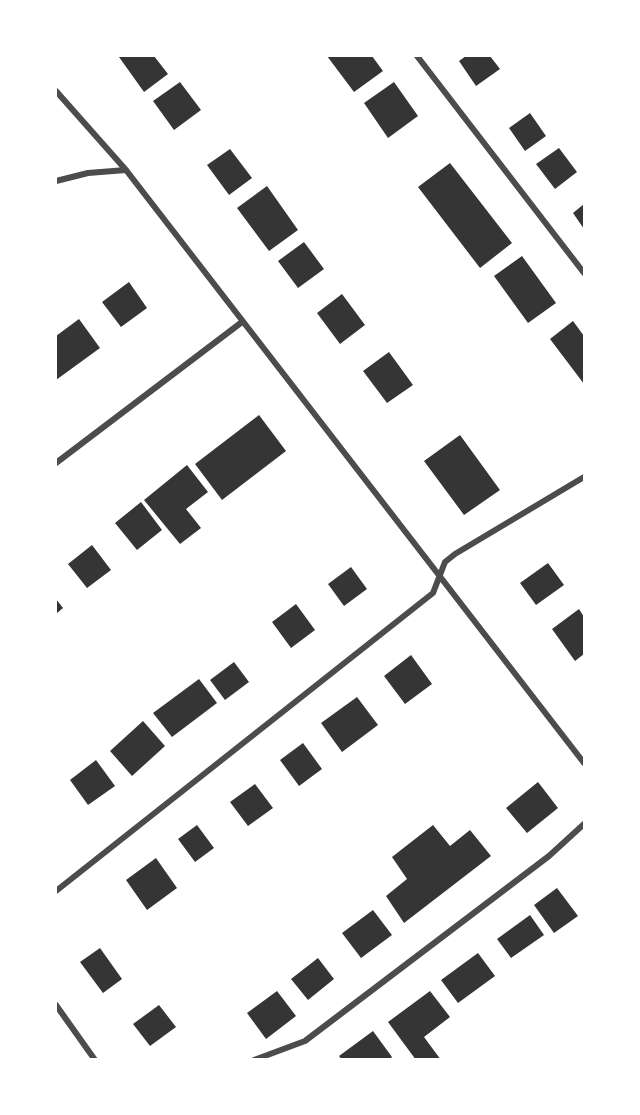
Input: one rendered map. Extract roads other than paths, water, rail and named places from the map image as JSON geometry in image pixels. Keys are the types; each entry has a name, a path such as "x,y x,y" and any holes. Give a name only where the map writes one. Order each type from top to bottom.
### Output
{"street":[{"path":"417,56 585,273"},
{"path":"56,92 126,170 585,763"},
{"path":"56,181 88,173 126,170"},
{"path":"56,464 242,322"},
{"path":"56,891 433,593 445,562 455,554 585,477"},
{"path":"254,1059 304,1041 549,855 585,824"},
{"path":"56,1005 95,1059"}]}
